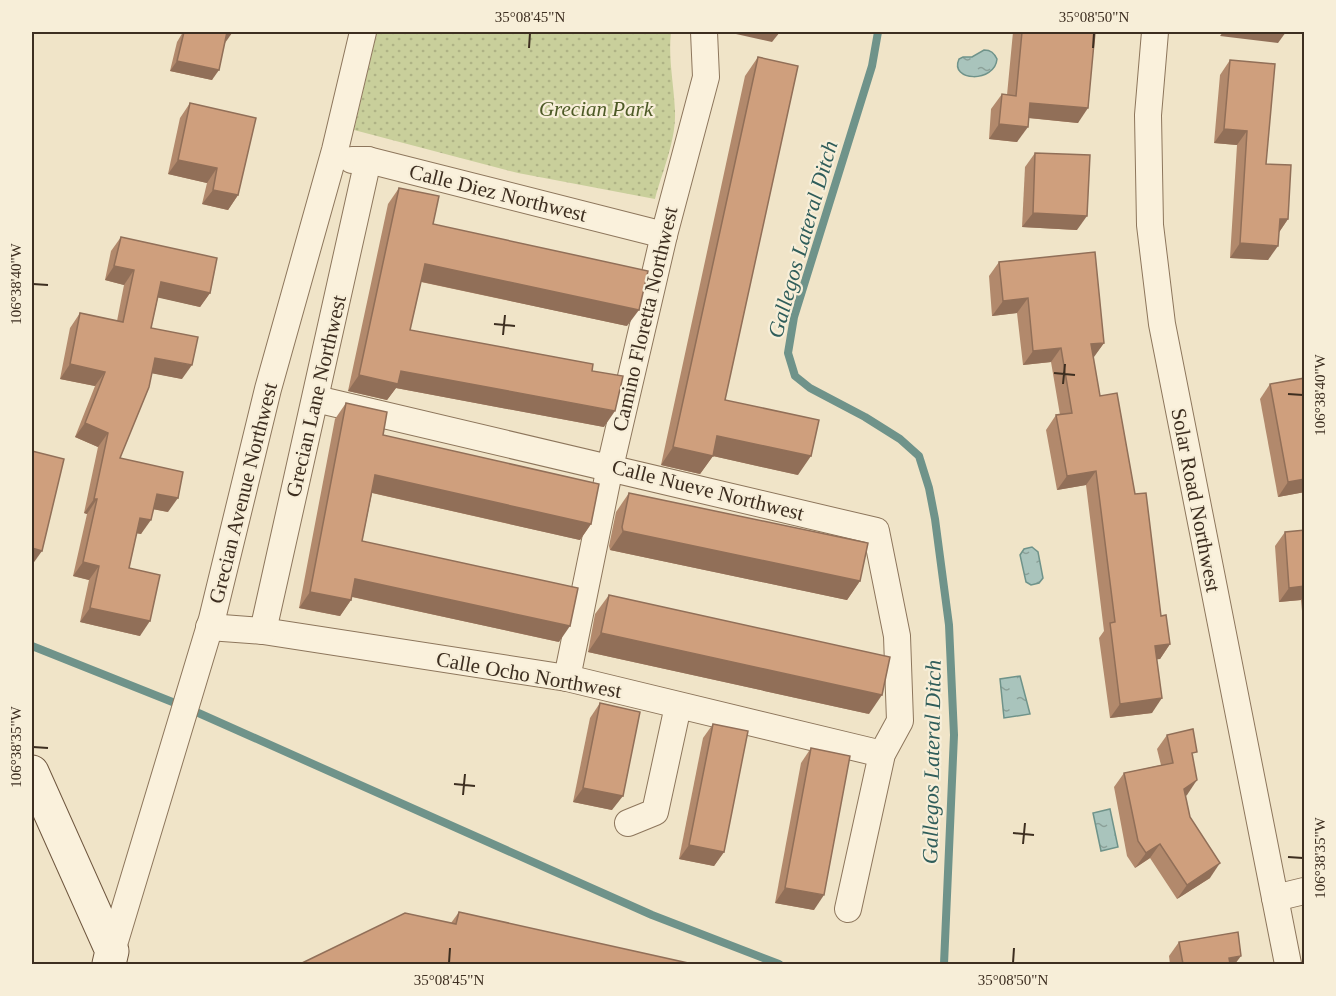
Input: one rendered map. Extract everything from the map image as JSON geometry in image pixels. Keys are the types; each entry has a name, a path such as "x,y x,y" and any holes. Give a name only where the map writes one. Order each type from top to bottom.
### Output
{"street":[{"name":"Grecian Avenue Northwest","path":"111,958 209,627 268,389 332,160 363,32"},
{"name":"Camino Floretta Northwest","path":"567,678 610,467 664,235 706,77 704,32"},
{"name":"Solar Road Northwest","path":"1155,32 1148,115 1150,225 1162,324 1288,964"},
{"name":"Calle Diez Northwest","path":"332,160 368,160 664,235"},
{"name":"Grecian Lane Northwest","path":"263,631 368,160"},
{"name":"Calle Nueve Northwest","path":"316,399 876,531 897,636 900,721 882,754"},
{"name":"Calle Ocho Northwest","path":"209,627 263,631 567,678 882,754"},
{"path":"628,823 655,812 678,706"},
{"path":"848,909 882,754"},
{"path":"32,772 111,958"},
{"path":"1275,898 1305,891"}],"green space":[{"name":"Grecian Park","path":"377,32 671,32 670,52 675,123 655,199 518,173 354,130"}],"water":[{"path":"984,50 992,52 997,59 989,72 973,77 960,72 959,59 972,57"},
{"path":"1032,547 1038,552 1043,578 1039,583 1031,585 1026,582 1020,555 1024,549"},
{"path":"1020,676 1030,714 1004,718 1000,679"},
{"path":"1110,809 1118,847 1101,851 1093,813"}],"building":[{"path":"184,32 227,32 219,70 177,61"},
{"path":"1022,32 1095,32 1088,108 1030,103 1028,127 999,124 1002,94 1016,96"},
{"path":"758,57 798,66 725,400 819,420 811,456 717,436 713,456 673,447"},
{"path":"1230,60 1275,64 1266,164 1291,165 1288,219 1280,219 1278,246 1240,243 1247,131 1224,129"},
{"path":"190,103 256,118 238,195 213,190 217,168 178,160"},
{"path":"1035,153 1090,155 1087,216 1033,213"},
{"path":"399,188 439,196 433,224 648,271 639,310 425,264 410,330 593,364 592,371 623,376 615,411 401,371 398,384 359,375"},
{"path":"121,237 217,258 210,293 161,282 151,328 198,337 192,365 155,358 149,387 120,458 183,472 178,498 157,494 151,520 140,518 129,568 160,575 150,621 90,608 99,566 83,562 108,433 85,423 105,372 70,364 80,313 123,322 134,270 114,266"},
{"path":"1095,252 1104,343 1091,344 1100,396 1117,393 1135,494 1146,493 1161,616 1166,615 1170,644 1155,646 1162,698 1120,704 1110,623 1115,622 1096,471 1067,476 1056,415 1072,413 1061,348 1033,351 1028,298 1003,301 999,262"},
{"path":"1305,378 1305,479 1288,482 1270,384"},
{"path":"346,403 387,412 383,435 599,484 591,524 375,475 362,541 578,588 570,626 355,579 351,600 310,592"},
{"path":"32,451 64,459 42,551 32,548"},
{"path":"629,493 868,543 860,581 623,531"},
{"path":"1305,530 1305,586 1289,588 1285,532"},
{"path":"609,595 890,657 882,695 601,633"},
{"path":"600,703 640,712 623,796 583,788"},
{"path":"713,724 748,731 724,852 689,845"},
{"path":"1193,729 1197,752 1192,753 1197,780 1184,789 1190,817 1220,863 1187,885 1160,844 1146,853 1138,841 1124,773 1173,763 1167,735"},
{"path":"811,748 850,756 824,895 785,888"},
{"path":"459,912 688,963 300,964 405,913 456,924"},
{"path":"1238,932 1241,956 1229,958 1230,964 1183,964 1179,942"}],"waterway":[{"name":"Gallegos Lateral Ditch","path":"878,32 872,66 794,317 788,353 795,376 810,388 865,417 900,439 919,456 929,488 949,625 954,735 944,964"},
{"path":"32,646 185,707 652,915 779,964"}]}
